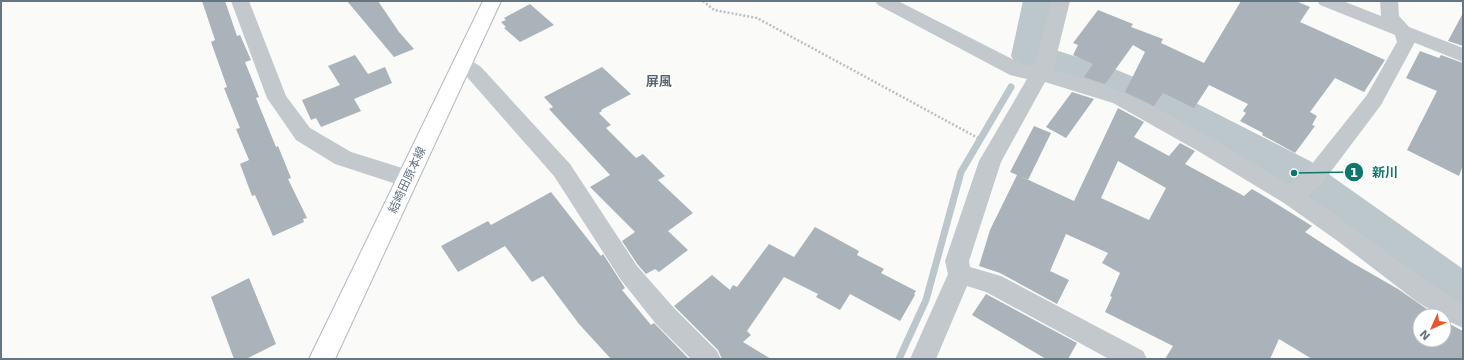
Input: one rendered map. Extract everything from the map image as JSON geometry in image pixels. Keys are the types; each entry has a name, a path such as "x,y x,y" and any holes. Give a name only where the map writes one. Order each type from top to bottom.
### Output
{"main road":[{"name":"結崎田原本線","path":"322,359 492,1"}],"street":[{"path":"240,1 277,98 303,134 343,158 390,174 408,178"},
{"path":"884,1 1017,70 1055,77 1120,98 1206,145 1292,197 1347,235 1425,294 1463,317"},
{"path":"923,359 960,274 957,261 990,161 1028,96 1039,74 1045,67 1061,1"},
{"path":"1326,1 1463,55"},
{"path":"1292,197 1315,176 1374,100 1406,42 1403,32 1390,17 1389,1"},
{"path":"462,64 474,72 562,170 629,273 665,316 708,359"},
{"path":"960,274 992,284 1134,359"}],"path":[{"path":"703,1 714,10 757,18 997,149"}],"building":[{"path":"202,1 225,1 237,36 240,35 251,60 245,62 259,97 256,98 276,147 278,146 291,178 288,179 307,218 303,219 304,222 273,236 255,195 252,196 240,164 249,160 236,129 240,128 224,88 227,87 211,42 215,40"},
{"path":"347,1 378,1 399,32 414,49 394,57"},
{"path":"1241,1 1296,1 1310,7 1300,22 1385,60 1364,92 1335,78 1310,112 1317,116 1312,125 1315,126 1295,153 1240,121 1246,113 1243,111 1248,104 1209,85 1194,108 1163,93 1154,106 1125,92 1145,52 1133,45 1105,84 1084,77 1093,64 1073,55 1078,45 1073,43 1098,10 1133,24 1131,27 1163,39 1161,43 1204,63"},
{"path":"530,4 554,25 520,42 504,28 506,27 501,22 506,20 504,18"},
{"path":"1463,13 1463,46 1448,41"},
{"path":"1420,51 1439,58 1441,55 1463,63 1463,165 1459,176 1407,150 1437,91 1406,78"},
{"path":"355,55 368,74 385,67 392,83 354,99 361,111 321,127 316,118 311,120 302,100 340,85 328,66"},
{"path":"602,67 631,94 601,110 602,111 599,113 611,125 606,128 636,158 643,154 665,176 658,180 693,213 668,231 688,250 659,272 655,269 646,274 622,241 635,232 590,187 610,175 549,109 553,107 544,97"},
{"path":"1072,92 1094,99 1066,138 1046,127"},
{"path":"1118,108 1144,122 1134,137 1169,156 1180,143 1195,151 1185,164 1244,196 1252,189 1269,199 1312,226 1305,232 1351,262 1398,289 1425,308 1412,308 1412,348 1452,348 1452,325 1463,331 1463,359 1312,359 1279,339 1270,359 1165,359 1173,346 1105,312 1120,273 1102,263 1108,253 1066,234 1050,271 1069,280 1057,304 1000,273 979,266 990,230 1017,175 1010,172 1034,126 1051,133 1028,180 1074,201","holes":["1118,161 1166,188 1149,220 1101,198"]},
{"path":"551,192 601,256 603,254 625,288 622,290 651,325 654,323 689,359 611,359 579,324 543,276 532,282 505,246 458,272 441,246 488,221 491,225"},
{"path":"815,227 859,251 857,255 884,269 881,273 916,291 900,321 850,294 840,310 816,297 818,294 784,277 747,331 751,335 743,342 771,359 722,359 718,350 674,306 712,275 730,290 733,285 737,287 769,244 794,257"},
{"path":"249,278 276,344 246,359 234,359 211,297"},
{"path":"986,294 1077,343 1068,359 1046,359 972,315"}],"waterway":[{"path":"1041,1 1031,56 1098,78 1179,113 1294,173 1463,297"},
{"path":"1027,61 1031,56"},
{"path":"899,359 926,300 961,172 1011,87"}],"place":[{"name":"新川","path":"1294,173"}],"district":[{"name":"屏風","path":"659,81"}]}
